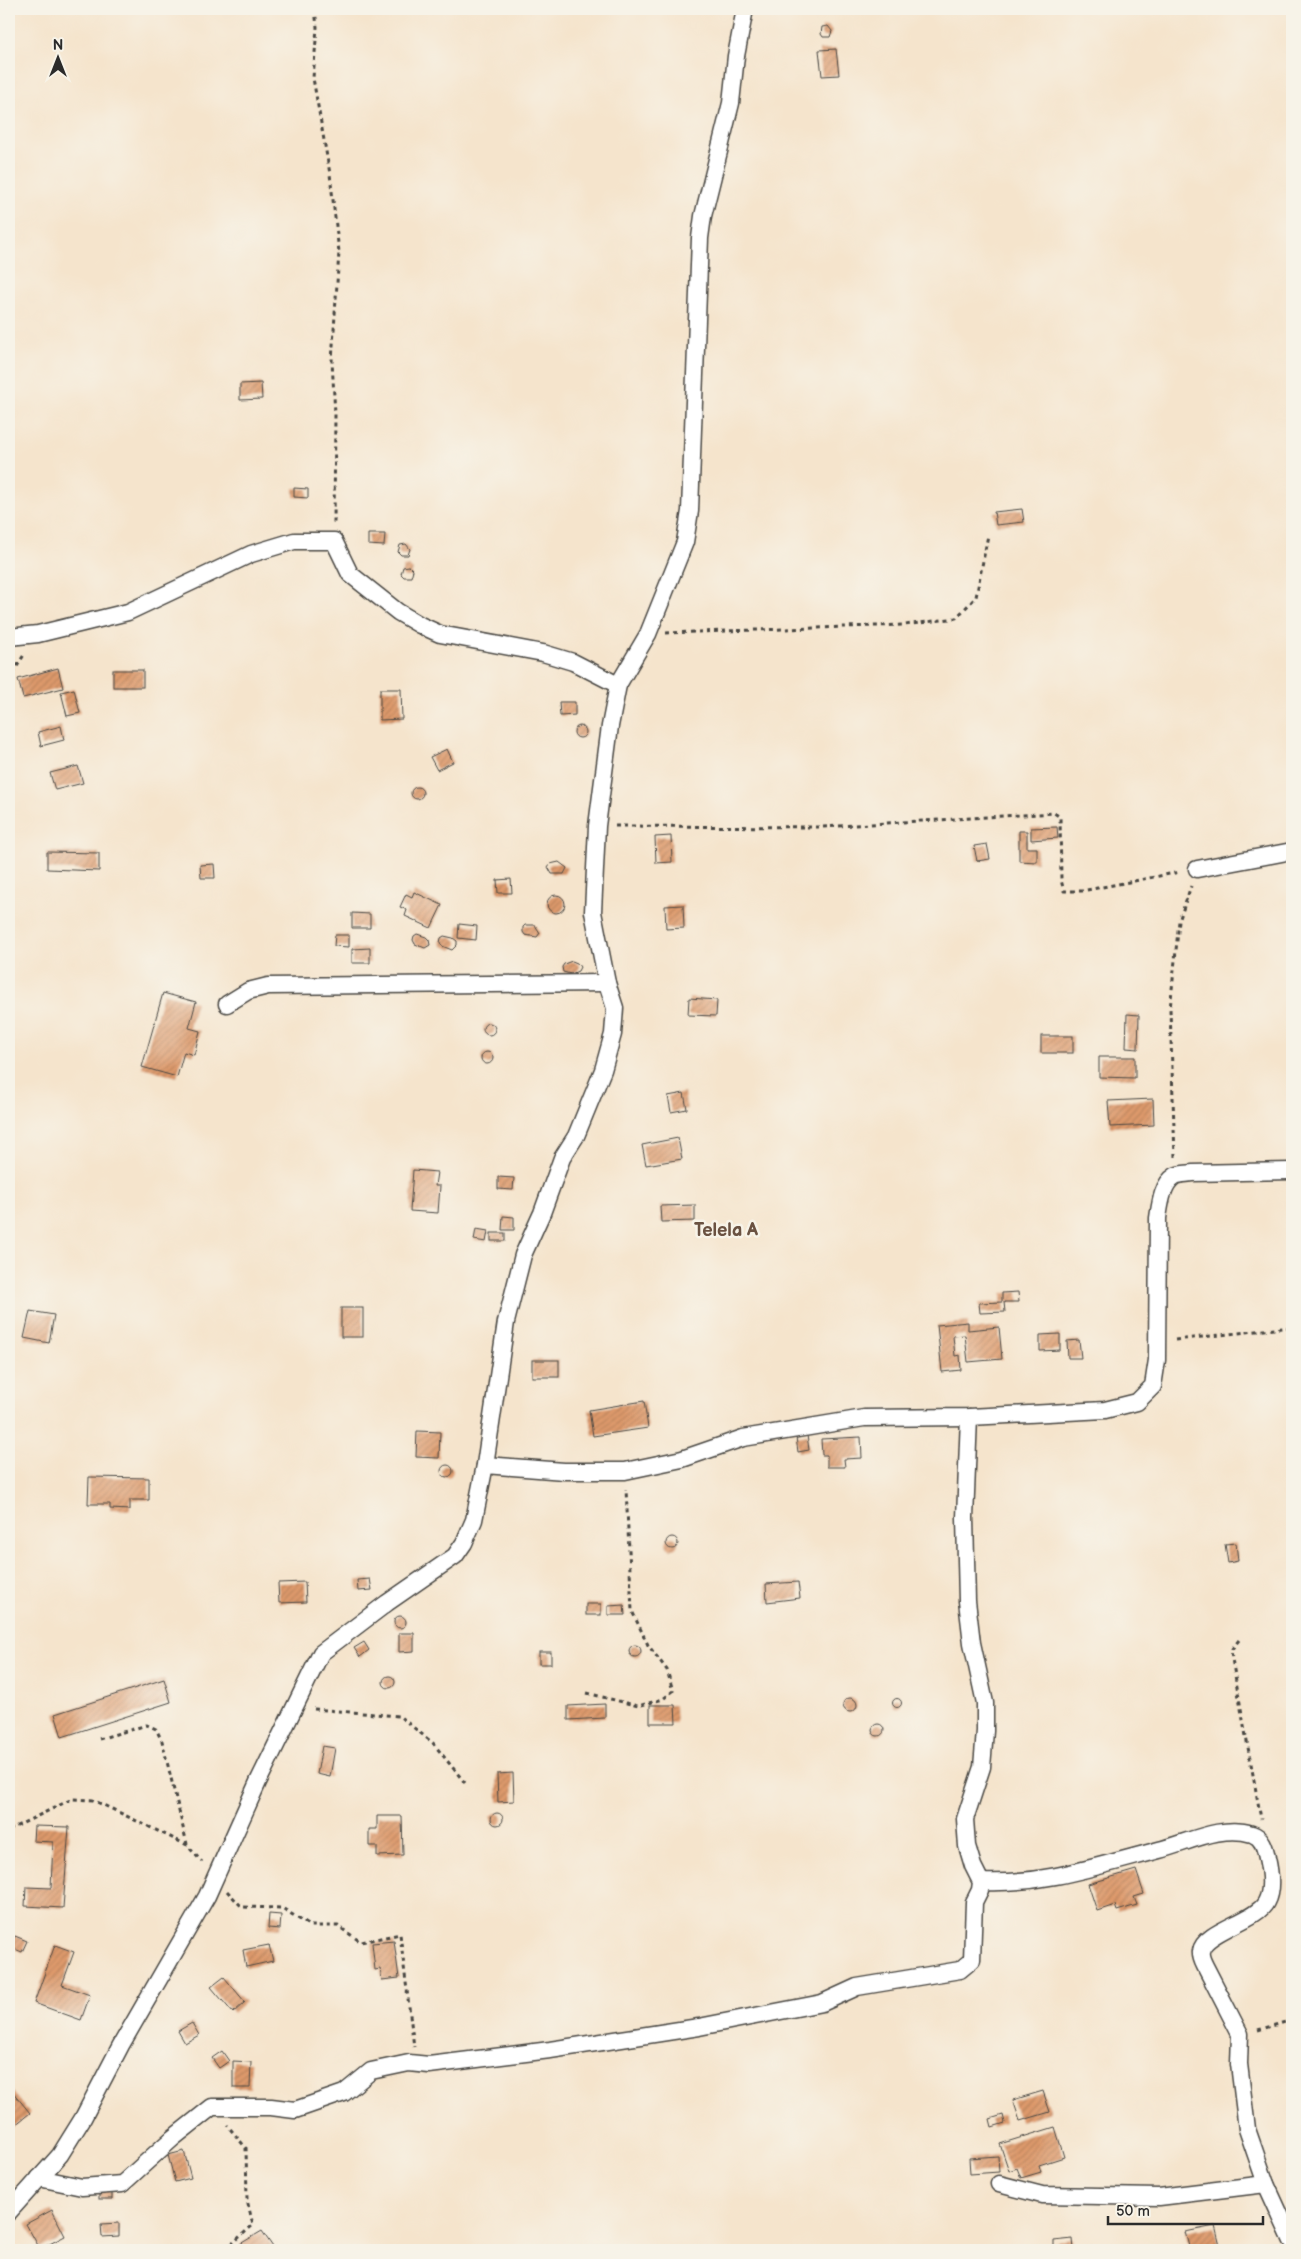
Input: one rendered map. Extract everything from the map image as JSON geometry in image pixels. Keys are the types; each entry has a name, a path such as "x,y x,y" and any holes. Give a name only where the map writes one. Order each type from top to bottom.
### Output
{"street":[{"path":"9,2212 60,2155 83,2118 121,2045 208,1896 214,1876 321,1653 387,1603 455,1556 464,1543 474,1520 485,1465 506,1322 523,1255 542,1213 562,1158 576,1136 603,1070 613,1034 615,1008 607,983 593,912 597,826 610,726 618,685 648,634 685,542 690,511 700,238 703,216 731,104 736,56 745,9"},
{"path":"9,637 38,634 128,612 251,554 294,541 334,541 350,574 398,612 420,625 440,634 543,653 573,662 618,685"},
{"path":"1198,869 1292,852"},
{"path":"227,1004 248,991 268,986 607,983"},
{"path":"485,1465 564,1471 625,1471 682,1459 743,1438 864,1418 969,1417 1105,1410 1137,1402 1153,1386 1157,1360 1158,1218 1163,1194 1175,1176 1192,1173 1292,1171"},
{"path":"39,2178 82,2187 122,2184 172,2138 212,2107 271,2107 295,2110 344,2093 371,2072 408,2063 429,2065 550,2050 699,2027 822,2003 857,1987 960,1970 972,1960 974,1902 980,1890 980,1882 967,1846 965,1819 982,1767 985,1731 985,1703 972,1643 967,1601 965,1518 969,1417"},
{"path":"980,1882 1003,1883 1055,1876 1135,1857 1209,1835 1233,1831 1256,1836 1264,1844 1270,1878 1266,1903 1252,1915 1222,1929 1201,1949 1205,1966 1240,2034 1239,2064 1247,2129 1266,2184 1292,2242"},
{"path":"998,2184 1042,2195 1159,2197 1266,2184"}],"path":[{"path":"315,9 317,27 313,78 330,174 339,252 332,361 335,414 334,541"},
{"path":"648,634 905,625 956,618 976,597 988,535"},
{"path":"9,680 38,634"},
{"path":"597,826 821,826 1054,814 1060,817 1061,880 1064,890 1082,891 1198,869"},
{"path":"1175,1176 1170,1009 1179,921 1198,869"},
{"path":"1157,1342 1292,1327"},
{"path":"587,1693 638,1706 663,1699 673,1691 667,1670 648,1645 632,1611 625,1471"},
{"path":"1239,1640 1231,1650 1232,1659 1260,1801 1264,1844"},
{"path":"295,1708 399,1716 433,1743 465,1782"},
{"path":"99,1739 147,1725 156,1729 162,1741 187,1845"},
{"path":"9,1830 72,1799 93,1800 187,1845 242,1907 282,1908 310,1926 338,1926 361,1942 400,1934 414,2046 429,2065"},
{"path":"1240,2034 1292,2020"},
{"path":"212,2107 246,2148 246,2200 254,2225 225,2250"}],"building":[{"path":"828,26 832,31 830,37 823,37 821,34 822,27"},
{"path":"836,49 839,75 822,76 819,50"},
{"path":"261,383 262,399 240,400 240,384"},
{"path":"294,488 308,489 308,498 294,497"},
{"path":"1022,509 1024,522 996,525 994,512"},
{"path":"368,534 385,534 384,546 368,545"},
{"path":"406,544 410,549 408,555 401,555 398,552 400,545"},
{"path":"409,566 413,570 411,577 404,577 401,574 403,567"},
{"path":"58,668 63,688 23,698 18,679"},
{"path":"113,670 143,670 143,687 113,687"},
{"path":"74,689 80,713 67,716 61,692"},
{"path":"380,689 401,689 402,719 380,720"},
{"path":"559,702 575,702 575,715 560,716"},
{"path":"61,726 64,740 41,746 38,732"},
{"path":"578,726 582,726 586,732 582,738 578,738 574,734 574,730"},
{"path":"447,749 453,762 437,770 430,757"},
{"path":"78,766 83,783 55,790 50,773"},
{"path":"415,787 419,787 423,793 419,799 415,799 411,795 411,791"},
{"path":"1057,827 1058,838 1031,840 1031,828"},
{"path":"1019,831 1027,831 1027,848 1037,848 1037,862 1019,861"},
{"path":"671,836 672,862 656,863 655,837"},
{"path":"987,844 990,859 977,861 974,846"},
{"path":"47,852 99,853 99,871 47,869"},
{"path":"559,862 567,868 564,874 552,874 548,867 550,864"},
{"path":"214,864 215,878 201,878 200,865"},
{"path":"511,879 512,893 498,893 497,880"},
{"path":"414,892 442,905 431,928 405,916 407,910 400,907 406,894 412,897"},
{"path":"556,895 564,900 565,904 560,912 556,913 548,908 547,904 552,896"},
{"path":"683,905 684,928 666,929 665,906"},
{"path":"352,913 370,914 370,928 352,928"},
{"path":"459,924 477,926 476,940 458,938"},
{"path":"525,925 535,925 540,933 537,937 525,935 523,927"},
{"path":"417,934 426,937 430,945 425,948 415,944 413,940"},
{"path":"335,935 349,935 349,947 334,946"},
{"path":"444,936 457,941 457,945 452,950 442,946 440,943 441,938"},
{"path":"370,948 370,963 352,963 352,949"},
{"path":"572,961 580,967 578,971 571,974 563,972 562,967 564,964"},
{"path":"163,993 196,1002 189,1028 200,1031 194,1055 184,1052 177,1077 142,1067"},
{"path":"689,998 717,1000 716,1016 688,1015"},
{"path":"1127,1014 1139,1015 1138,1049 1126,1048"},
{"path":"487,1023 491,1023 495,1029 491,1035 487,1035 483,1031 483,1027"},
{"path":"1041,1036 1073,1036 1073,1053 1041,1053"},
{"path":"485,1052 489,1052 493,1058 489,1064 485,1064 481,1060 481,1056"},
{"path":"1099,1057 1135,1057 1135,1078 1099,1077"},
{"path":"684,1093 687,1109 671,1112 668,1096"},
{"path":"1153,1099 1154,1125 1110,1127 1108,1101"},
{"path":"678,1138 682,1159 646,1165 642,1145"},
{"path":"413,1170 437,1172 435,1186 440,1186 438,1213 410,1211"},
{"path":"498,1177 514,1178 513,1190 498,1189"},
{"path":"695,1205 695,1221 661,1222 660,1206"},
{"path":"503,1216 514,1217 514,1230 502,1230"},
{"path":"476,1229 488,1231 486,1242 474,1240"},
{"path":"491,1233 505,1233 505,1241 491,1241"},
{"path":"1018,1292 1019,1302 1004,1302 1005,1312 980,1313 979,1303 1002,1302 1002,1293"},
{"path":"341,1308 363,1308 363,1337 341,1337"},
{"path":"30,1311 54,1315 49,1343 24,1338"},
{"path":"968,1322 968,1330 999,1327 1002,1359 968,1362 965,1335 953,1336 955,1356 960,1355 961,1370 942,1372 937,1325"},
{"path":"1060,1334 1060,1350 1040,1351 1040,1335"},
{"path":"1079,1340 1081,1358 1068,1358 1067,1341"},
{"path":"532,1360 559,1360 559,1377 532,1377"},
{"path":"644,1401 648,1428 593,1436 589,1410"},
{"path":"417,1431 440,1432 439,1458 416,1457"},
{"path":"807,1435 809,1450 798,1452 796,1437"},
{"path":"861,1437 862,1458 844,1459 845,1467 827,1467 827,1455 822,1455 821,1439"},
{"path":"445,1465 449,1465 453,1471 449,1477 445,1477 441,1473 441,1469"},
{"path":"89,1477 149,1478 149,1500 130,1500 130,1510 110,1509 110,1504 88,1504"},
{"path":"670,1537 674,1537 678,1543 674,1549 670,1549 666,1545 666,1541"},
{"path":"1236,1543 1238,1561 1228,1563 1225,1544"},
{"path":"370,1579 372,1590 358,1591 357,1580"},
{"path":"305,1582 306,1602 279,1603 278,1583"},
{"path":"798,1582 800,1598 767,1602 766,1584"},
{"path":"586,1604 601,1604 601,1615 586,1615"},
{"path":"624,1605 625,1615 608,1615 608,1606"},
{"path":"400,1616 406,1622 400,1628 394,1622"},
{"path":"399,1633 414,1633 414,1651 399,1652"},
{"path":"364,1642 369,1650 360,1657 354,1648"},
{"path":"633,1645 637,1645 641,1651 637,1657 633,1657 629,1653 629,1649"},
{"path":"539,1652 551,1652 551,1664 539,1664"},
{"path":"387,1676 391,1676 395,1682 391,1688 387,1688 383,1684 383,1680"},
{"path":"164,1679 171,1702 62,1737 55,1714"},
{"path":"850,1698 855,1700 857,1705 855,1710 850,1712 845,1710 843,1705 845,1700"},
{"path":"897,1698 902,1703 897,1708 892,1703"},
{"path":"605,1704 605,1718 568,1720 568,1706"},
{"path":"650,1705 675,1705 676,1723 650,1723"},
{"path":"878,1724 884,1730 878,1736 872,1730"},
{"path":"322,1746 335,1748 330,1777 317,1774"},
{"path":"513,1773 514,1801 498,1802 497,1774"},
{"path":"497,1813 503,1819 497,1825 491,1819"},
{"path":"377,1816 402,1816 403,1855 377,1856 377,1846 369,1846 369,1829 377,1829"},
{"path":"34,1826 69,1827 63,1908 25,1906 26,1887 51,1888 53,1842 33,1841"},
{"path":"1136,1870 1144,1894 1134,1897 1137,1905 1117,1911 1115,1905 1097,1911 1088,1884"},
{"path":"269,1914 281,1915 280,1929 268,1928"},
{"path":"15,1936 27,1941 22,1952 10,1947"},
{"path":"394,1941 399,1978 382,1980 380,1969 375,1970 372,1943"},
{"path":"55,1945 74,1952 62,1985 90,1995 81,2020 34,2003"},
{"path":"269,1945 273,1961 246,1967 243,1950"},
{"path":"224,1977 245,2002 233,2013 211,1987"},
{"path":"192,2023 199,2035 185,2043 178,2031"},
{"path":"222,2051 229,2061 219,2068 212,2058"},
{"path":"233,2061 251,2062 250,2088 233,2088"},
{"path":"12,2091 30,2113 9,2130 9,2094"},
{"path":"1043,2091 1050,2112 1020,2121 1013,2100"},
{"path":"1003,2115 1005,2123 992,2127 990,2119"},
{"path":"1055,2127 1064,2157 1039,2165 1041,2172 1021,2178 1017,2168 1009,2171 1000,2144"},
{"path":"184,2151 191,2178 175,2182 168,2155"},
{"path":"998,2156 999,2172 970,2174 969,2158"},
{"path":"99,2191 112,2191 112,2199 99,2199"},
{"path":"52,2210 65,2236 40,2249 26,2224"},
{"path":"119,2223 119,2236 102,2237 101,2224"},
{"path":"1215,2226 1221,2250 1190,2250 1185,2232"},
{"path":"262,2231 275,2250 244,2250 240,2244"},
{"path":"1073,2239 1074,2250 1054,2250 1054,2241"}],"district":[{"name":"Telela A","path":"726,1230"}]}
